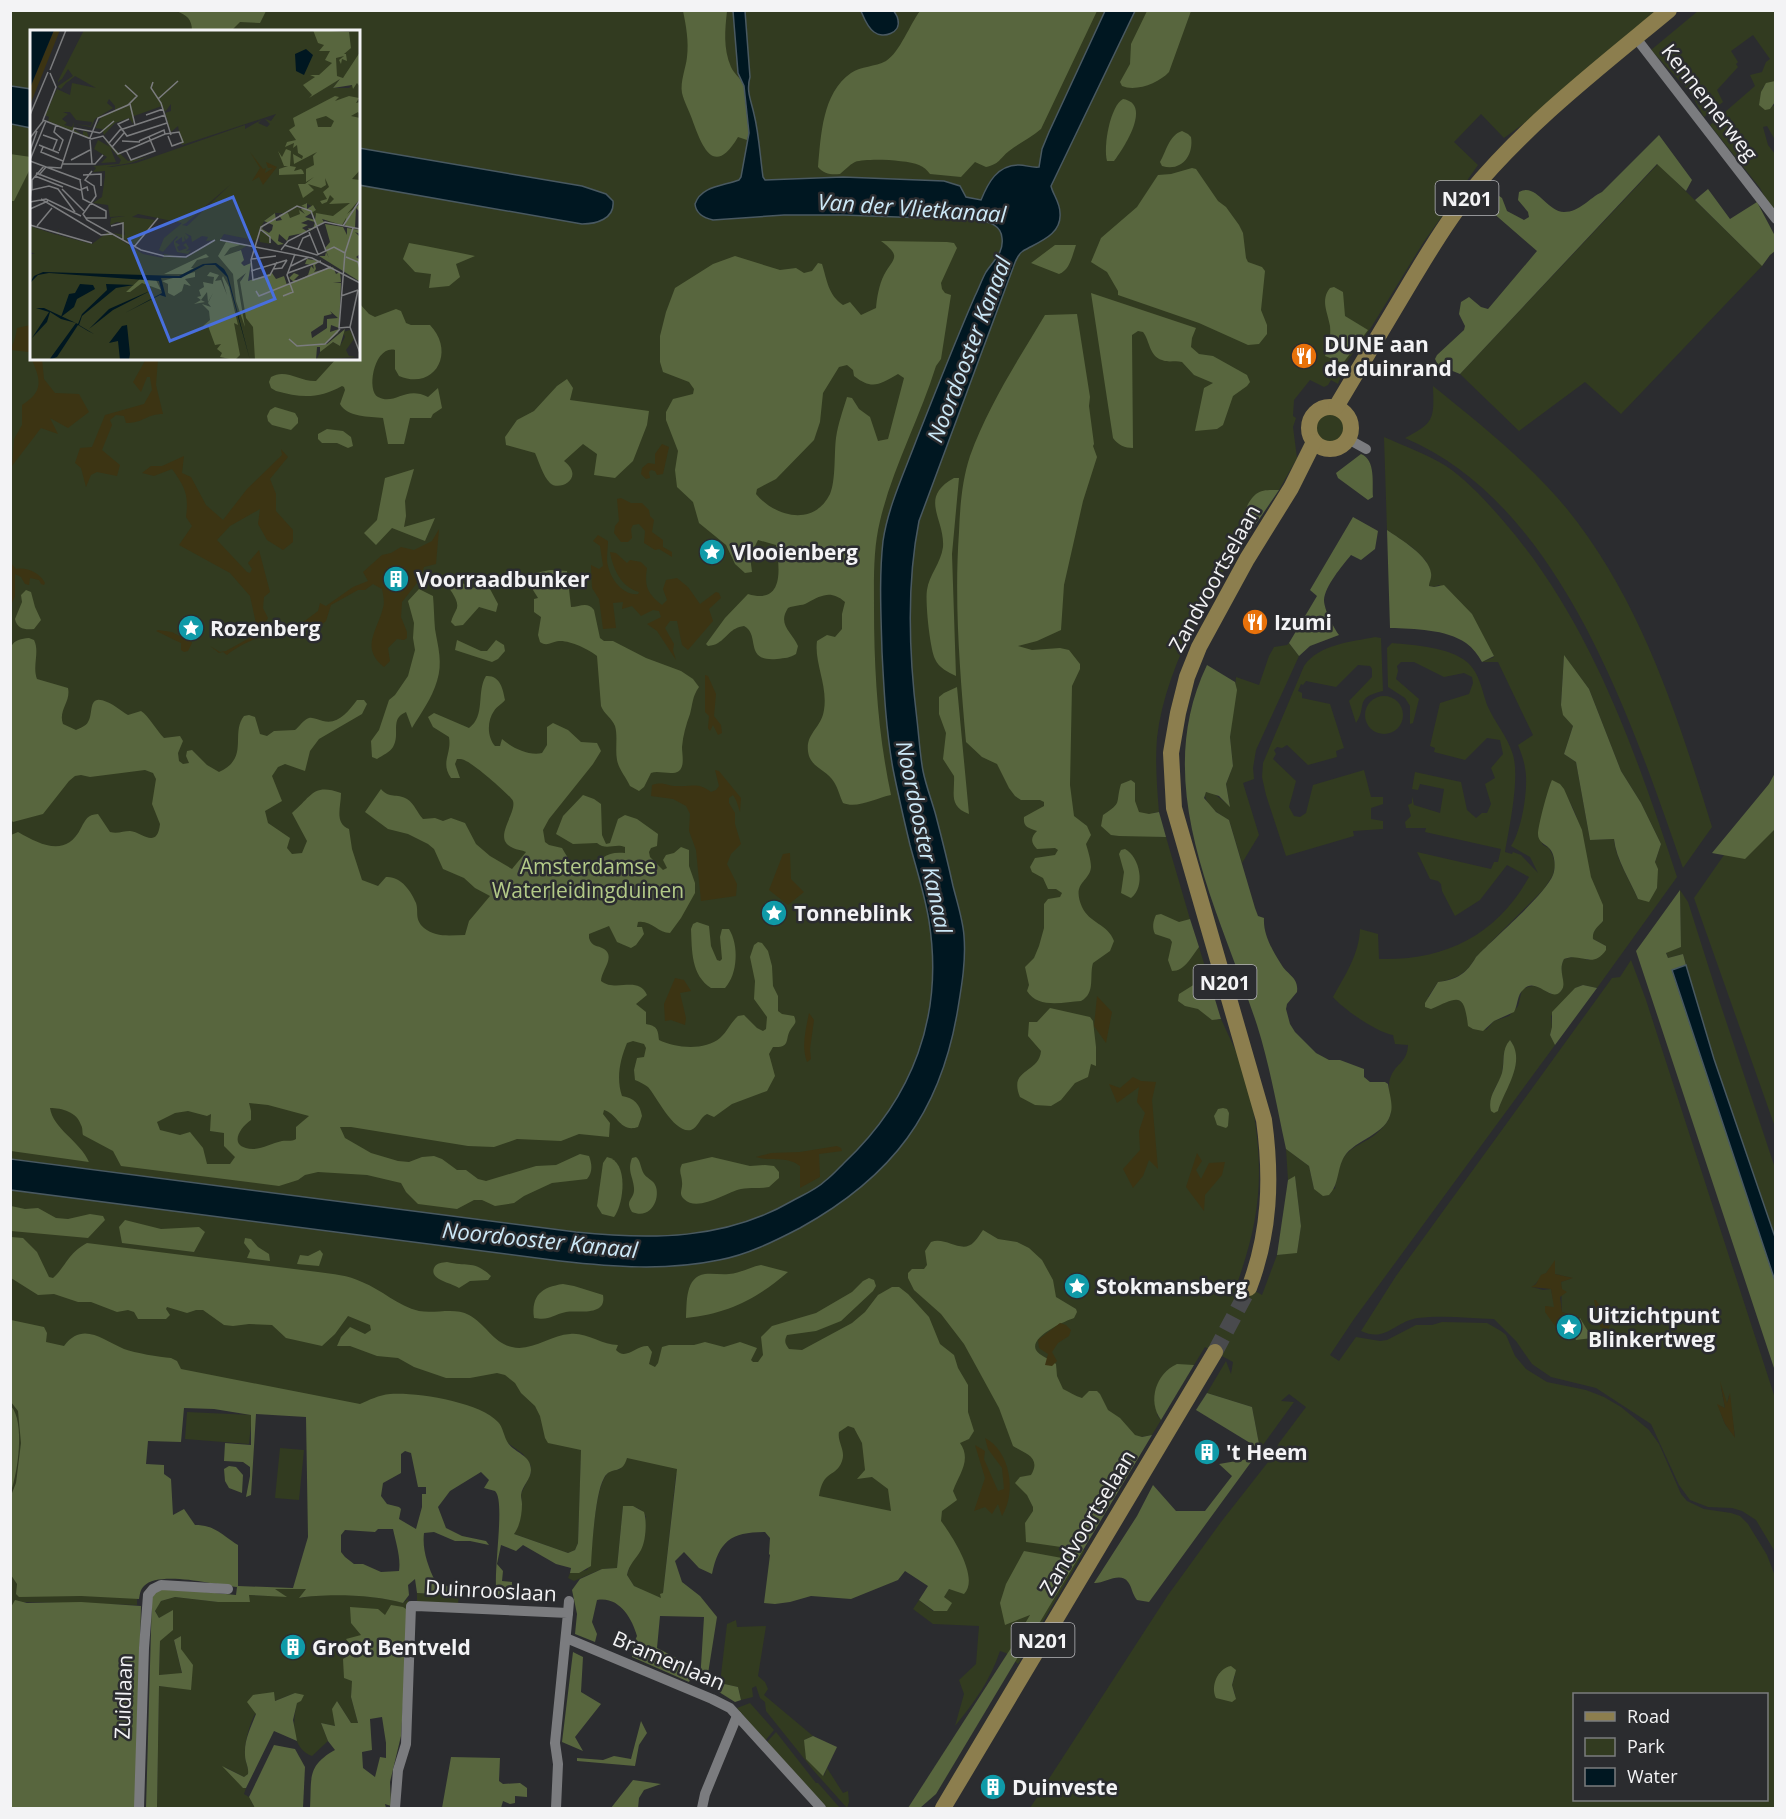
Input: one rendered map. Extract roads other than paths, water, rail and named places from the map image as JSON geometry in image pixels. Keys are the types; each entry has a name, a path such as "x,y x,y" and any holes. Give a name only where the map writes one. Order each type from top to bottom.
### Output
{"main road":[{"name":"N201","path":"1319,445 1309,428 1312,416 1324,407 1341,410 1382,330 1448,223 1468,196 1521,138 1579,87 1609,70 1669,10"},
{"name":"N201","path":"1638,41 1682,10"},
{"path":"1319,445 1336,448 1348,439 1351,426 1341,410"},
{"name":"Zandvoortselaan","path":"1249,1288 1263,1246 1267,1220 1269,1178 1266,1132 1251,1071 1174,808 1171,753 1187,677 1199,646 1247,559 1319,445"},
{"name":"Zandvoortselaan","path":"943,1809 1215,1352"}],"street":[{"name":"Kennemerweg","path":"1638,41 1776,219"},
{"path":"1348,439 1366,449"},
{"name":"Zuidlaan","path":"139,1809 148,1595 153,1588 161,1585 228,1589"},
{"name":"Duinrooslaan","path":"556,1809 558,1764 555,1743 569,1601"},
{"name":"Duinrooslaan","path":"395,1809 398,1770 406,1744 411,1606 568,1613"},
{"name":"Bramenlaan","path":"566,1638 730,1708 821,1809"},
{"path":"702,1809 705,1794 737,1716"}],"water":[{"path":"733,11 745,11 749,91 765,180 843,177 944,181 960,186 966,197 981,200 990,181 1005,168 1019,165 1039,167 1042,149 1049,132 1105,11 1135,11 1051,186 1060,209 1060,221 1048,237 1021,253 1015,261 919,521 912,570 910,620 912,671 920,752 924,777 961,917 964,945 961,990 950,1046 939,1080 925,1110 907,1138 886,1164 833,1208 800,1228 750,1251 729,1258 679,1266 620,1266 560,1261 11,1190 11,1159 576,1232 632,1236 687,1234 714,1230 767,1214 814,1189 833,1175 868,1138 888,1111 905,1083 918,1053 927,1022 932,990 932,956 929,921 901,807 889,740 881,624 883,541 892,503 916,441 986,272 1000,252 1002,238 997,227 979,220 784,215 713,220 701,215 695,204 702,194 707,190 739,180 741,177 749,133 744,86 738,73"},
{"path":"861,11 894,11 898,19 897,28 890,34 878,34 869,28"},
{"path":"11,86 30,89 30,128 11,124"},
{"path":"360,148 582,186 606,194 613,201 611,212 604,219 582,224 360,185"},
{"path":"1686,965 1714,1059 1775,1237 1775,1281 1672,970"}],"tunnel":[{"path":"1215,1352 1249,1288"}],"place":[{"name":"DUNE aan de duinrand","path":"1304,356"},
{"name":"Vlooienberg","path":"712,552"},
{"name":"Voorraadbunker","path":"396,579"},
{"name":"Izumi","path":"1255,622"},
{"name":"Rozenberg","path":"191,628"},
{"name":"Tonneblink","path":"774,913"},
{"name":"Stokmansberg","path":"1077,1286"},
{"name":"Uitzichtpunt Blinkertweg","path":"1569,1327"},
{"name":"'t Heem","path":"1207,1452"},
{"name":"Groot Bentveld","path":"293,1647"},
{"name":"Duinveste","path":"993,1787"}],"water label":[{"name":"Van der Vlietkanaal","path":"912,207"},
{"name":"Noordooster Kanaal","path":"968,349"},
{"name":"Noordooster Kanaal","path":"925,837"},
{"name":"Noordooster Kanaal","path":"540,1239"}],"park label":[{"name":"Amsterdamse Waterleidingduinen","path":"588,878"}]}
